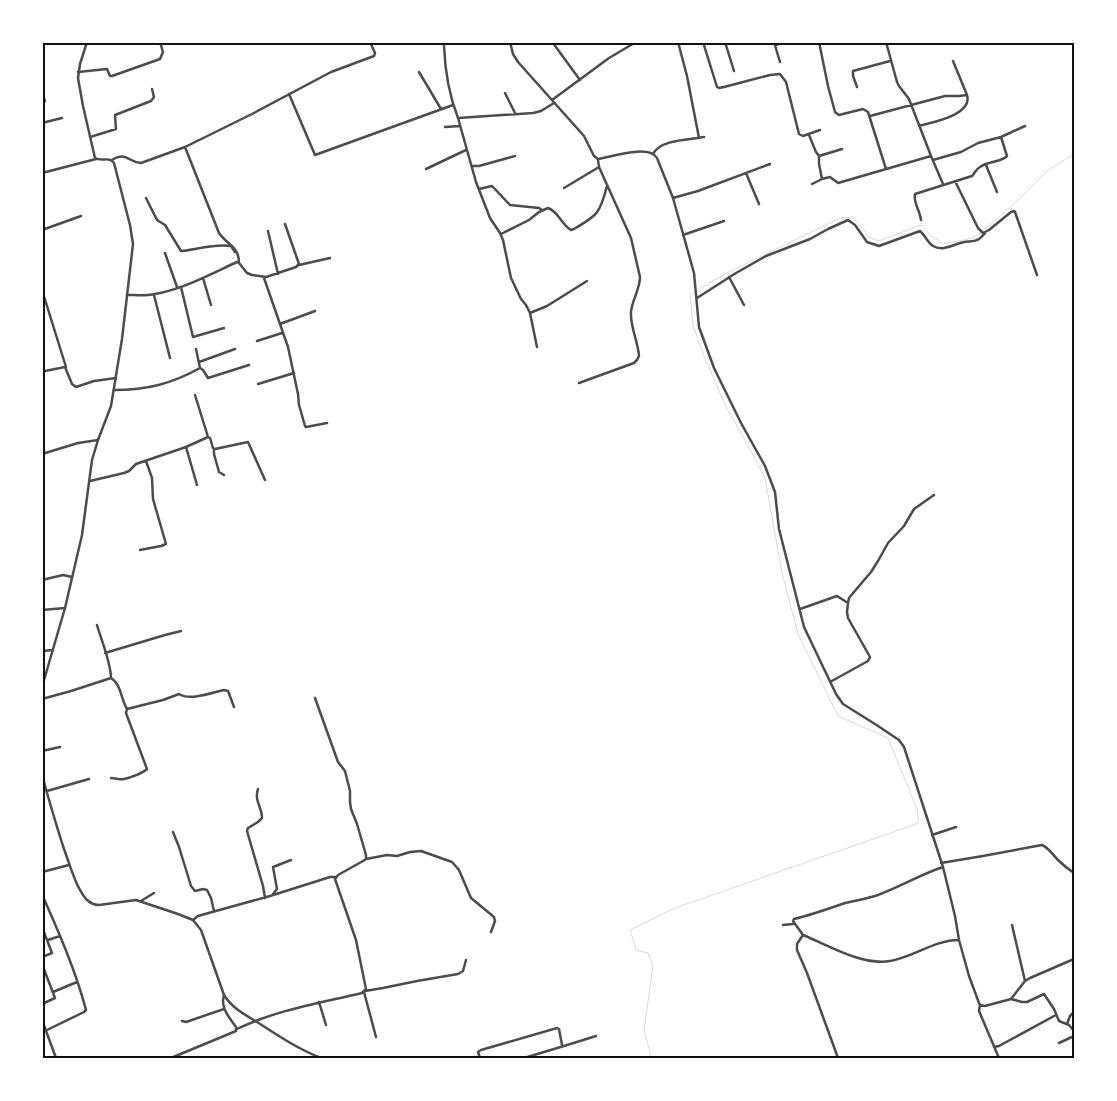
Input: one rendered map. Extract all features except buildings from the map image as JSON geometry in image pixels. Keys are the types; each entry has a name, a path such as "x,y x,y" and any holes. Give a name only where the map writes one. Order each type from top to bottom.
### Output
{"street":[{"path":"87,42 78,72 80,94 96,159"},
{"path":"78,72 108,69 110,76 112,76 160,59 163,52 160,42"},
{"path":"42,173 96,159 112,160 122,156 141,163 185,147 331,72 374,56 375,54 370,42"},
{"path":"510,42 513,54 518,62 584,136 594,156 598,159 599,167 631,238 640,277 631,315 632,328 639,356 637,360 579,383"},
{"path":"552,100 610,58 636,42"},
{"path":"678,42 687,76 699,138"},
{"path":"703,42 717,87 780,74 786,82 798,132 803,136 820,130"},
{"path":"725,42 734,71"},
{"path":"780,62 774,44 786,42"},
{"path":"819,42 835,112 839,115 863,109 868,112 886,168"},
{"path":"886,42 899,86 911,104 932,160 944,184"},
{"path":"553,43 580,80"},
{"path":"444,46 445,66 452,105 458,118 466,150 490,218 501,234 513,282 530,313 537,346"},
{"path":"857,87 853,71 891,60"},
{"path":"920,126 952,116 967,104 969,100 968,95 953,61"},
{"path":"420,72 441,109"},
{"path":"90,137 116,129 115,115 151,101 154,97 152,89"},
{"path":"42,92 45,101 42,104"},
{"path":"505,93 515,113"},
{"path":"289,94 314,155 452,105"},
{"path":"870,116 946,96 968,95"},
{"path":"458,118 533,113 541,111 554,103"},
{"path":"42,124 62,118"},
{"path":"445,127 460,126"},
{"path":"932,160 961,152 978,143 1025,126"},
{"path":"809,135 819,156 822,179"},
{"path":"921,220 914,196 919,192 972,176 978,168 1004,159 1007,156 1000,136"},
{"path":"653,154 657,148 667,144 704,137"},
{"path":"185,147 219,233 224,241 234,247 240,263 247,274 264,278 299,265 330,258"},
{"path":"819,156 842,149"},
{"path":"426,169 466,150"},
{"path":"598,159 637,151 655,155 662,168 673,198 694,273 699,327 714,368 765,466 774,492 779,529 804,627 836,694 843,704 899,740 904,747 943,867 959,940 969,976 980,1005 979,1011 999,1058"},
{"path":"472,166 479,166 515,156"},
{"path":"812,184 830,177 838,183 931,156"},
{"path":"42,687 84,525 92,460 110,412 116,378 132,239 112,160"},
{"path":"673,198 698,191 770,164"},
{"path":"986,165 996,192"},
{"path":"564,188 599,167"},
{"path":"746,173 759,204"},
{"path":"955,181 983,232"},
{"path":"479,189 492,186 510,205 539,208 542,210"},
{"path":"501,234 548,208 553,209 563,224 571,230 574,229 594,217 599,211 607,186"},
{"path":"146,198 157,220 165,225 181,251 228,246 232,247 239,257"},
{"path":"697,298 766,256 810,239 848,220 855,225 867,242 879,246 920,231 931,245 941,248 981,238 983,232 1014,211 1038,274"},
{"path":"42,230 81,216"},
{"path":"684,235 724,221"},
{"path":"285,224 299,265"},
{"path":"268,231 278,274"},
{"path":"166,253 179,287 193,337 224,328"},
{"path":"127,295 154,294 179,287 237,262 240,263"},
{"path":"729,277 744,305"},
{"path":"203,278 211,305"},
{"path":"264,278 288,347 298,394 298,405 305,426 327,423"},
{"path":"530,313 548,306 587,281"},
{"path":"42,290 72,384 76,387 94,381 116,378"},
{"path":"154,294 170,358"},
{"path":"280,324 316,311"},
{"path":"257,341 283,333"},
{"path":"196,349 200,368 208,378 249,366"},
{"path":"199,362 235,350"},
{"path":"42,369 45,371 66,367"},
{"path":"114,390 130,390 156,386 182,378 200,368"},
{"path":"258,384 294,373"},
{"path":"195,395 208,437 214,449 219,472 224,475"},
{"path":"90,480 130,471 135,465 186,448 208,437"},
{"path":"42,454 98,440"},
{"path":"214,449 248,442 264,480"},
{"path":"186,448 197,485"},
{"path":"140,550 166,544 153,499 152,478 146,461"},
{"path":"830,682 870,657 848,618 847,612 850,598 871,572 888,543 904,526 914,509 934,495"},
{"path":"42,580 63,575 72,577"},
{"path":"800,609 837,596 848,603"},
{"path":"42,610 64,608"},
{"path":"97,625 111,674 110,678"},
{"path":"105,653 181,631"},
{"path":"42,651 53,650"},
{"path":"42,699 110,678"},
{"path":"110,678 117,683 147,769 144,772 122,779 111,778"},
{"path":"127,709 164,700 179,694 184,697 190,697 224,690 228,690 234,707"},
{"path":"315,698 338,762 345,771 350,791 351,809 366,859"},
{"path":"42,751 60,747"},
{"path":"42,775 69,865 82,894 92,904 99,905 127,900 141,901 194,920 201,930 224,995 233,1006 296,1046 321,1058"},
{"path":"47,791 89,779"},
{"path":"258,788 256,798 262,818 247,830 263,886 264,898"},
{"path":"932,835 956,827"},
{"path":"173,832 190,886 195,891 207,890 214,911"},
{"path":"941,863 1045,846 1074,873"},
{"path":"194,920 198,916 214,911 264,898 330,877 336,877 366,859 421,851 452,862 459,870 473,900 494,916 495,921 491,932"},
{"path":"270,896 277,889 273,867 291,860"},
{"path":"42,872 69,865"},
{"path":"793,924 792,921 794,920 874,896 943,867"},
{"path":"336,877 356,940 366,989 364,991 376,1037"},
{"path":"141,901 154,893"},
{"path":"44,900 61,936 86,1011 47,1030"},
{"path":"783,925 793,924"},
{"path":"793,924 803,935 843,953 862,959 884,962 912,954 940,942 959,940"},
{"path":"1012,924 1025,982"},
{"path":"42,927 52,953 42,957"},
{"path":"803,935 797,944 797,950 838,1058"},
{"path":"48,940 61,936"},
{"path":"1012,999 1030,978 1074,959"},
{"path":"171,1058 235,1032 254,1020 364,991 458,974 463,971 466,960"},
{"path":"42,964 55,998 42,1004"},
{"path":"53,992 77,982"},
{"path":"980,1005 986,1006 1012,999 1026,1003 1044,994 1054,1008 1059,1021 1067,1024 1074,1031"},
{"path":"224,995 222,1000 224,1010 237,1029"},
{"path":"320,1002 326,1025"},
{"path":"182,1021 186,1022 224,1010"},
{"path":"1067,1024 1074,1012"},
{"path":"994,1047 1056,1015"},
{"path":"42,1020 56,1058"},
{"path":"480,1058 478,1052 481,1050 557,1028 560,1029 562,1045 564,1046"},
{"path":"524,1058 596,1036"},
{"path":"1059,1043 1074,1036"}],"waterway":[{"path":"699,289 725,274 840,218 853,217 870,238 879,241 921,225 930,235 943,244 973,238 1019,199 1047,171 1074,154"},
{"path":"647,1058 651,1056 644,1030 653,966 648,953 636,950 630,930 675,908 919,823 917,809 888,738 838,716 798,634 782,573 765,478 725,405 705,358 693,326 690,295 693,293"}]}
